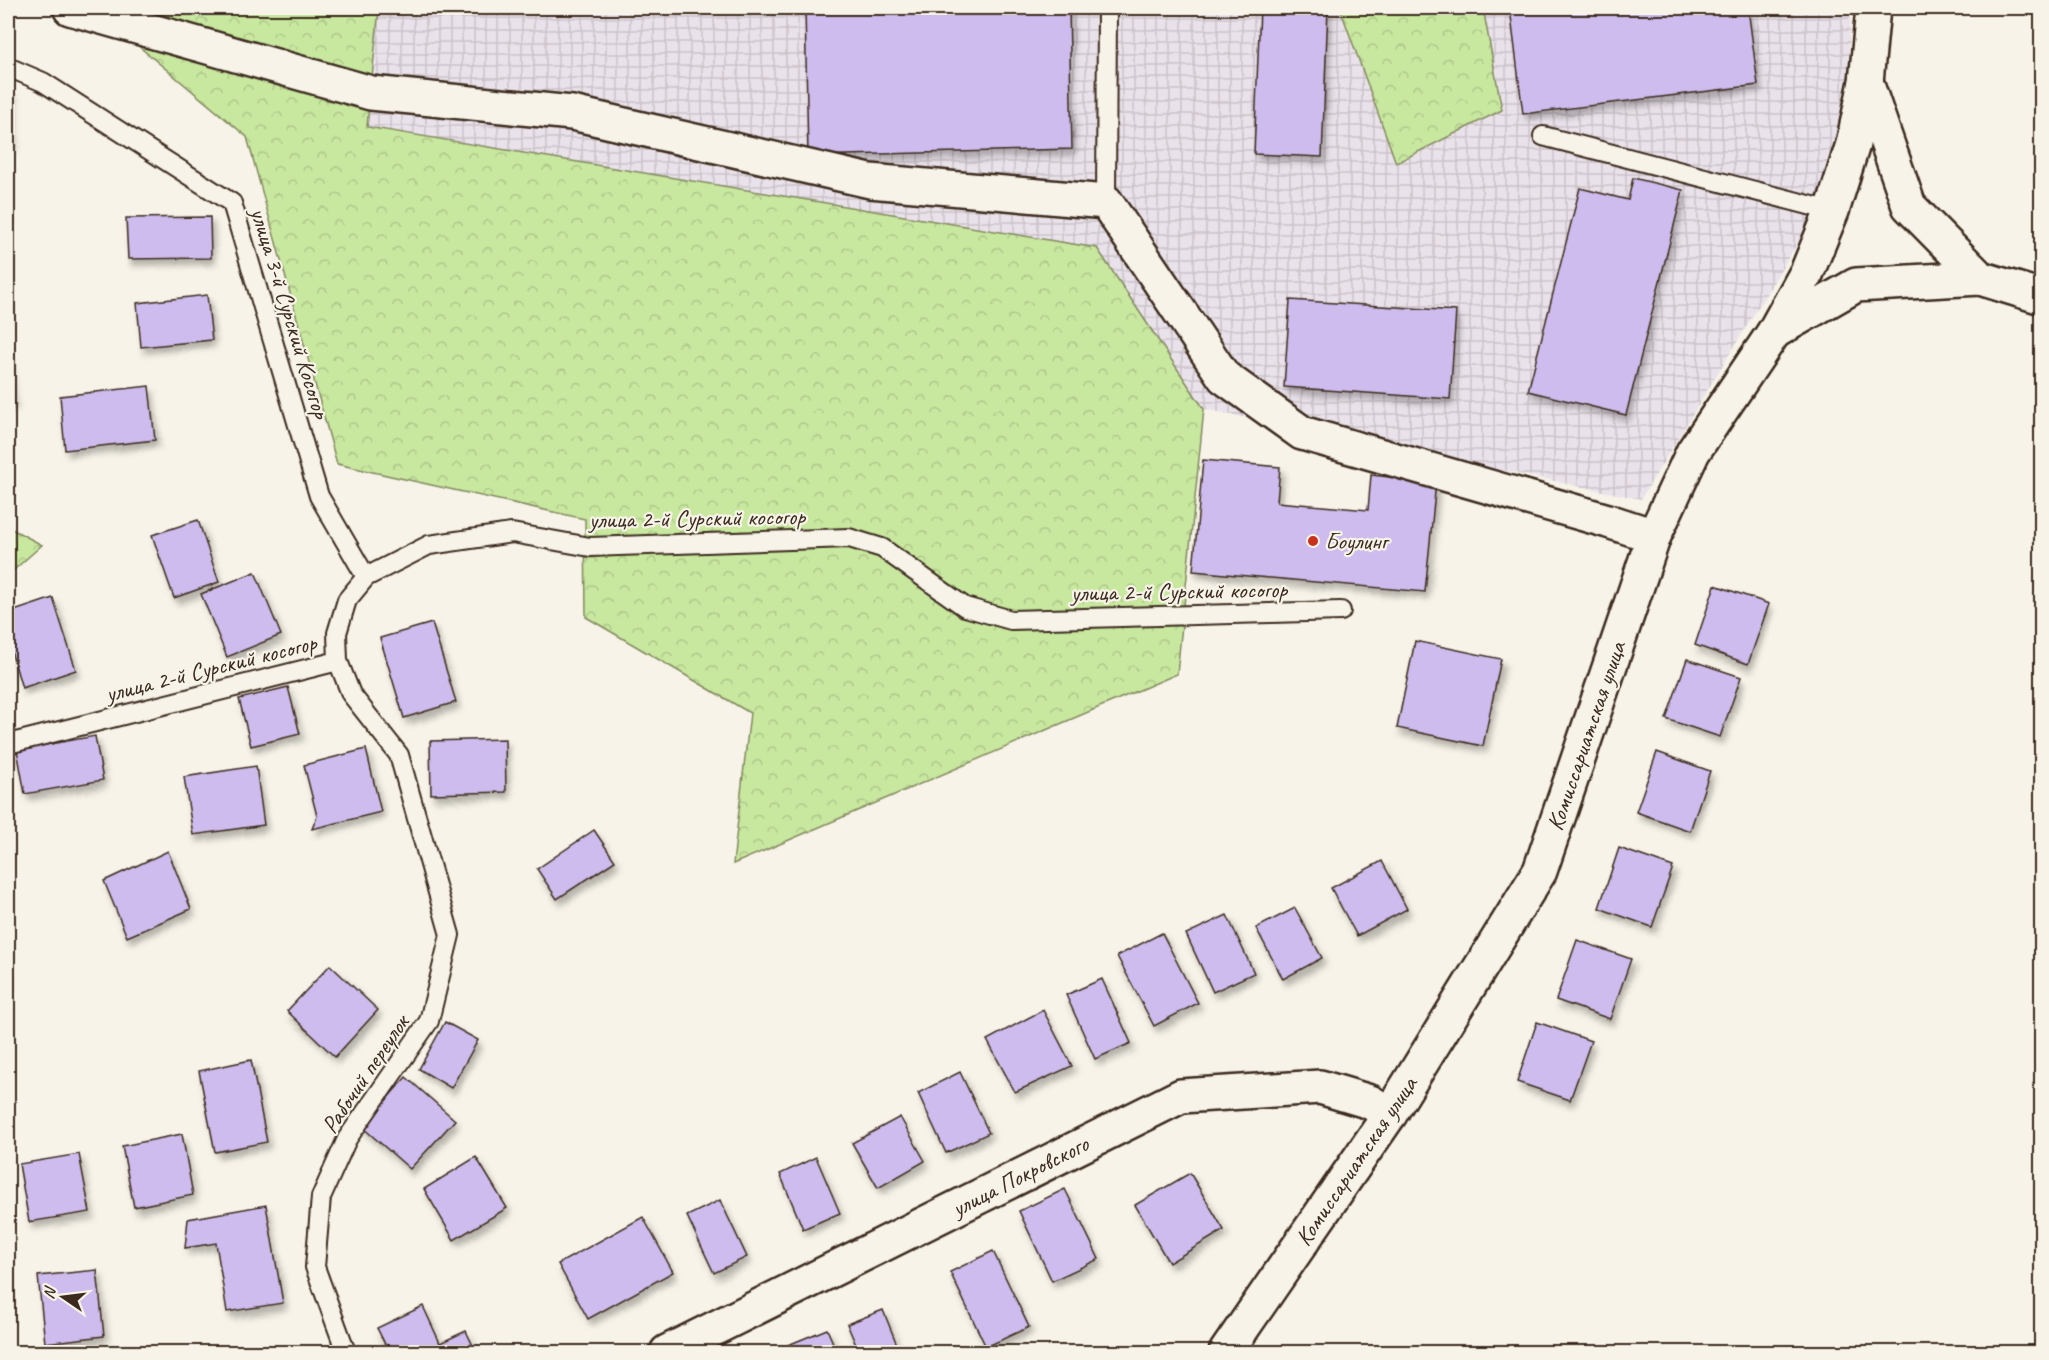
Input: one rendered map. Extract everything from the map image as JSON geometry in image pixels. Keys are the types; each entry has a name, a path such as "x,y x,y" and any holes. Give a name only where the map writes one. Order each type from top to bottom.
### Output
{"street":[{"path":"70,8 371,93 572,113 870,181 1106,202 1224,377 1302,433 1597,517 1654,536"},
{"name":"Комиссариатская улица","path":"1226,1353 1390,1114 1540,871 1654,536 1693,452 1774,332 1807,272 1833,211 1853,144 1866,82 1873,8"},
{"name":"Комиссариатская улица","path":"1866,82 1909,206 1980,278"},
{"path":"1774,332 1856,285 1980,278 2042,297"},
{"name":"улица Покровского","path":"667,1353 1181,1096 1320,1087 1370,1102 1390,1114"}],"lane":[{"path":"1106,202 1107,8"},
{"name":"улица 3-й Сурский Косогор","path":"8,67 43,82 232,203 319,496 366,577"},
{"path":"1543,136 1833,211"},
{"name":"улица 2-й Сурский косогор","path":"8,744 338,660 337,633 347,600 366,577 429,545 512,533 590,547 849,538 882,548 965,607 1011,620 1341,611"},
{"name":"Рабочий переулок","path":"338,660 351,694 399,755 450,935 429,1022 347,1138 321,1197 315,1267 346,1353"}],"shaded area":[{"path":"379,8 1340,8 1396,162 1502,110 1483,8 1851,8 1847,106 1817,211 1641,499 1204,409 1097,248 367,127"}],"green space":[{"path":"93,8 379,8 367,127 1097,248 1204,409 1177,674 733,864 750,713 586,617 585,519 337,464 247,137"},
{"path":"1340,8 1483,8 1502,110 1396,163"},
{"path":"8,527 42,545 8,575"}],"building":[{"path":"805,8 1069,8 1072,149 808,156"},
{"path":"1260,8 1328,8 1322,157 1254,154"},
{"path":"1510,8 1748,8 1758,85 1523,114"},
{"path":"8,92 12,92 12,144 8,144"},
{"path":"1633,178 1683,190 1626,415 1528,391 1580,188 1628,200"},
{"path":"210,217 211,258 128,259 126,218"},
{"path":"207,295 212,340 141,347 137,303"},
{"path":"1290,300 1456,311 1450,399 1284,387"},
{"path":"8,355 13,403 8,404"},
{"path":"149,386 155,440 65,450 60,396"},
{"name":"Боулинг","path":"1203,460 1280,467 1277,502 1368,510 1371,475 1436,482 1425,592 1193,571"},
{"path":"198,520 219,582 174,598 152,535"},
{"path":"255,572 281,635 227,657 201,594"},
{"path":"1715,585 1769,604 1748,664 1695,645"},
{"path":"53,598 76,670 22,688 8,641 8,613"},
{"path":"432,623 456,702 404,718 380,638"},
{"path":"1415,641 1501,659 1483,746 1397,728"},
{"path":"1687,659 1741,677 1720,737 1666,719"},
{"path":"288,687 300,734 251,746 239,699"},
{"path":"95,736 103,780 25,794 17,750"},
{"path":"505,739 506,792 431,794 430,741"},
{"path":"366,749 381,812 312,829 317,816 304,765"},
{"path":"1657,752 1710,771 1690,831 1636,812"},
{"path":"256,766 264,825 193,835 184,777"},
{"path":"594,830 615,861 557,899 537,869"},
{"path":"1619,848 1673,867 1652,927 1599,908"},
{"path":"168,851 191,909 127,937 104,881"},
{"path":"1382,861 1407,909 1357,936 1331,888"},
{"path":"1295,908 1322,958 1283,979 1256,928"},
{"path":"1227,915 1254,973 1213,992 1186,934"},
{"path":"1162,933 1198,1003 1154,1026 1117,956"},
{"path":"1577,940 1631,959 1610,1019 1556,1000"},
{"path":"330,965 378,1010 335,1057 287,1011"},
{"path":"1102,979 1131,1043 1095,1059 1066,995"},
{"path":"1043,1010 1072,1066 1015,1092 987,1040"},
{"path":"445,1022 478,1040 451,1088 419,1069"},
{"path":"1537,1022 1591,1041 1570,1100 1517,1082"},
{"path":"251,1060 267,1142 215,1152 199,1071"},
{"path":"960,1072 989,1133 946,1153 918,1093"},
{"path":"406,1077 455,1120 410,1169 362,1127"},
{"path":"900,1117 925,1161 878,1188 852,1143"},
{"path":"182,1134 193,1195 134,1207 122,1146"},
{"path":"79,1154 90,1212 29,1222 19,1164"},
{"path":"476,1157 507,1208 454,1240 424,1189"},
{"path":"816,1157 840,1213 803,1229 780,1174"},
{"path":"1190,1173 1224,1230 1169,1263 1135,1205"},
{"path":"1065,1189 1099,1259 1052,1281 1019,1211"},
{"path":"720,1200 747,1257 714,1273 687,1216"},
{"path":"266,1205 283,1303 227,1312 216,1243 185,1248 188,1219"},
{"path":"643,1217 673,1272 588,1319 558,1264"},
{"path":"993,1251 1029,1327 986,1347 950,1272"},
{"path":"97,1270 104,1336 45,1343 38,1276"},
{"path":"423,1306 440,1343 466,1331 476,1352 389,1352 377,1328"},
{"path":"883,1310 900,1352 859,1352 847,1324"},
{"path":"827,1329 837,1352 771,1352"}],"place":[{"name":"Боулинг","path":"1313,541"}]}
